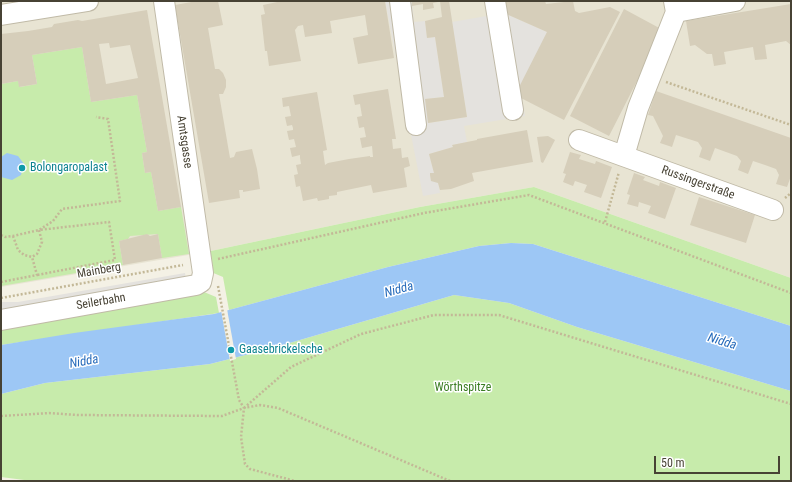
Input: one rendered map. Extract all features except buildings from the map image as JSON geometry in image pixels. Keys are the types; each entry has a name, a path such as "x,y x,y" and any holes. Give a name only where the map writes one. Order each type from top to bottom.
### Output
{"street":[{"path":"1,15 88,1"},
{"name":"Amtsgasse","path":"164,1 201,262 203,273 210,284"},
{"path":"400,1 416,125"},
{"path":"495,1 513,110"},
{"path":"624,156 675,7 735,1"},
{"name":"Russingerstraße","path":"579,140 773,210"},
{"name":"Seilerbahn","path":"1,320 196,285 210,284"}],"path":[{"path":"650,77 791,125"},
{"path":"38,230 53,221 62,209 120,200 108,119 96,117"},
{"path":"605,222 624,156"},
{"name":"Mainberg","path":"1,298 266,250 424,213 529,195 605,222 791,293"},
{"path":"1,282 115,260 109,222 38,230 2,237"},
{"path":"13,236 18,250 24,256 32,257 37,254 42,242 38,230"},
{"path":"32,257 37,275"},
{"path":"210,284 222,304 238,393 244,408 241,437 245,464 250,469 295,481"},
{"path":"244,408 291,366 361,334 434,315 499,315 791,404"},
{"path":"1,416 49,413 77,415 222,416 244,408 260,405 278,408 450,481"}],"shaded area":[{"path":"1,1 791,1 791,278 534,187 420,207 206,252 1,287"},
{"path":"385,1 412,1 414,22 425,21 427,38 435,37 444,97 425,99 429,123 467,117 452,22 504,13 547,32 522,98 525,116 464,126 467,142 452,145 453,147 429,154 434,173 430,174 431,181 436,181 438,183 440,193 423,196"},
{"path":"185,273 186,279 1,311 1,302 18,302"}],"green space":[{"path":"82,47 91,102 137,95 147,152 142,153 145,173 151,172 158,211 181,207 189,254 162,258 158,234 130,236 128,239 119,241 123,265 1,286 1,84 18,81 20,87 37,84 32,55"},
{"path":"534,187 791,278 791,326 533,244 511,243 479,246 388,267 229,310 223,277 211,272 206,252 420,207"},
{"path":"204,292 216,297 219,313 1,345 1,326"},
{"name":"Wörthspitze","path":"454,295 509,303 577,327 791,391 791,481 32,481 1,477 1,394 45,383 210,364 269,349"}],"water":[{"path":"7,153 18,156 24,164 21,175 12,180 1,177 1,157"},
{"name":"Nidda","path":"511,243 533,244 791,326 791,391 577,327 509,303 454,295 269,349 210,364 45,383 1,394 1,345 74,333 214,314 388,267 479,246"}],"pier":[{"path":"227,309 236,359 230,361 221,310"}],"place":[{"name":"Bolongaropalast","path":"22,168"},
{"name":"Gaasebrickelsche","path":"231,350"}]}
